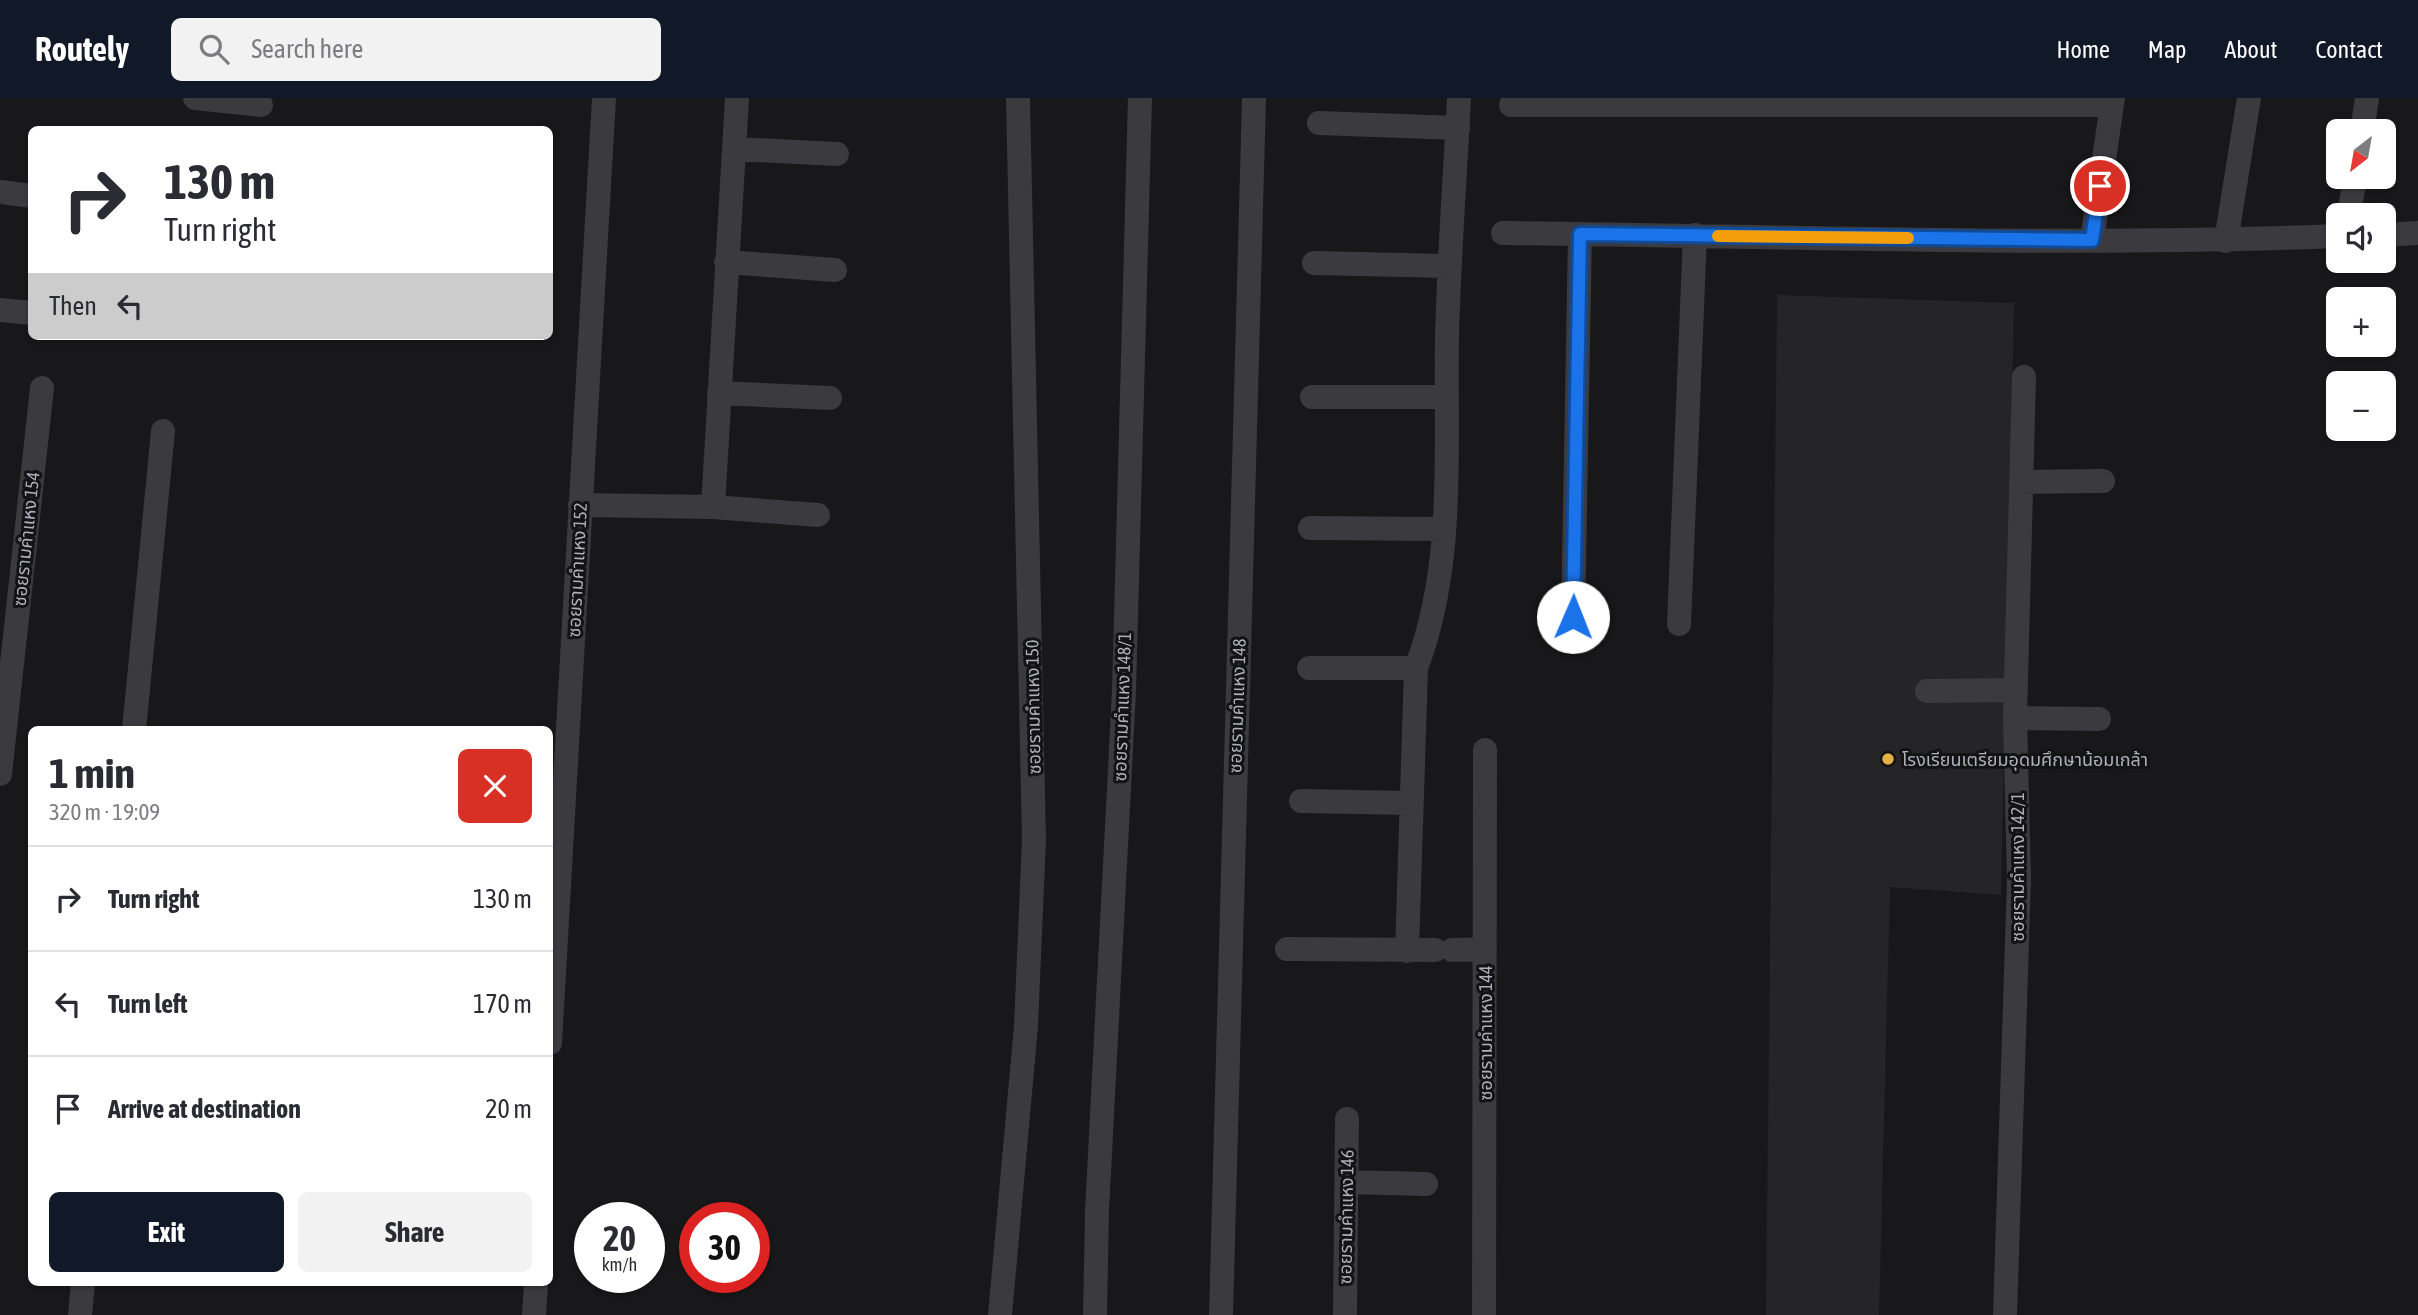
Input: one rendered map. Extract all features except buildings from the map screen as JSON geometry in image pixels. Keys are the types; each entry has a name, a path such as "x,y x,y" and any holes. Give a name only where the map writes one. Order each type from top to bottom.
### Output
{"street":[{"path":"195,98 261,105"},
{"name":"ซอยรามคำแหง 152","path":"553,989 604,98"},
{"path":"713,507 737,98"},
{"name":"ซอยรามคำแหง 150","path":"1000,1315 1026,1026 1034,839 1018,98"},
{"name":"ซอยรามคำแหง 148/1","path":"1095,1315 1097,1212 1124,691 1140,98"},
{"name":"ซอยรามคำแหง 148","path":"1221,1315 1254,98"},
{"path":"1407,951 1416,668 1430,632 1439,596 1444,528 1448,266 1459,98"},
{"path":"2226,241 2249,98"},
{"path":"2364,119 2367,98"},
{"path":"1511,105 2113,102 2092,240"},
{"path":"1319,123 1458,128"},
{"path":"734,149 837,154"},
{"path":"0,192 28,196"},
{"path":"1503,233 2226,241 2326,237"},
{"path":"2396,234 2418,233"},
{"path":"1573,617 1580,234"},
{"path":"1679,624 1695,235"},
{"path":"726,262 835,270"},
{"path":"1314,263 1448,266"},
{"path":"0,310 28,313"},
{"name":"ซอยรามคำแหง 142/1","path":"2005,1315 2019,879 2015,718 2024,377"},
{"name":"ซอยรามคำแหง 154","path":"0,774 42,388"},
{"path":"719,393 830,398"},
{"path":"1312,397 1446,397"},
{"path":"134,726 163,431"},
{"path":"2021,482 2103,481"},
{"path":"580,505 713,507 818,515"},
{"path":"1310,528 1444,528"},
{"path":"1309,668 1416,668"},
{"path":"1927,691 2016,690"},
{"path":"2015,718 2099,719"},
{"name":"ซอยรามคำแหง 144","path":"1484,1315 1485,750"},
{"path":"1301,801 1410,803"},
{"path":"1287,949 1485,949"},
{"name":"ซอยรามคำแหง 146","path":"1345,1315 1347,1119"},
{"path":"1347,1182 1426,1184"},
{"path":"80,1315 83,1286"},
{"path":"534,1315 536,1286"}],"shaded area":[{"name":"โรงเรียนเตรียมอุดมศึกษาน้อมเกล้า","path":"1777,295 2014,303 2001,895 1890,887 1879,1315 1766,1315"}],"slow traffic":[{"path":"1718,236 1908,238"}],"place":[{"name":"โรงเรียนเตรียมอุดมศึกษาน้อมเกล้า","path":"1888,759"}],"route":[{"path":"1573,617 1580,234 2092,240 2100,186"}]}
